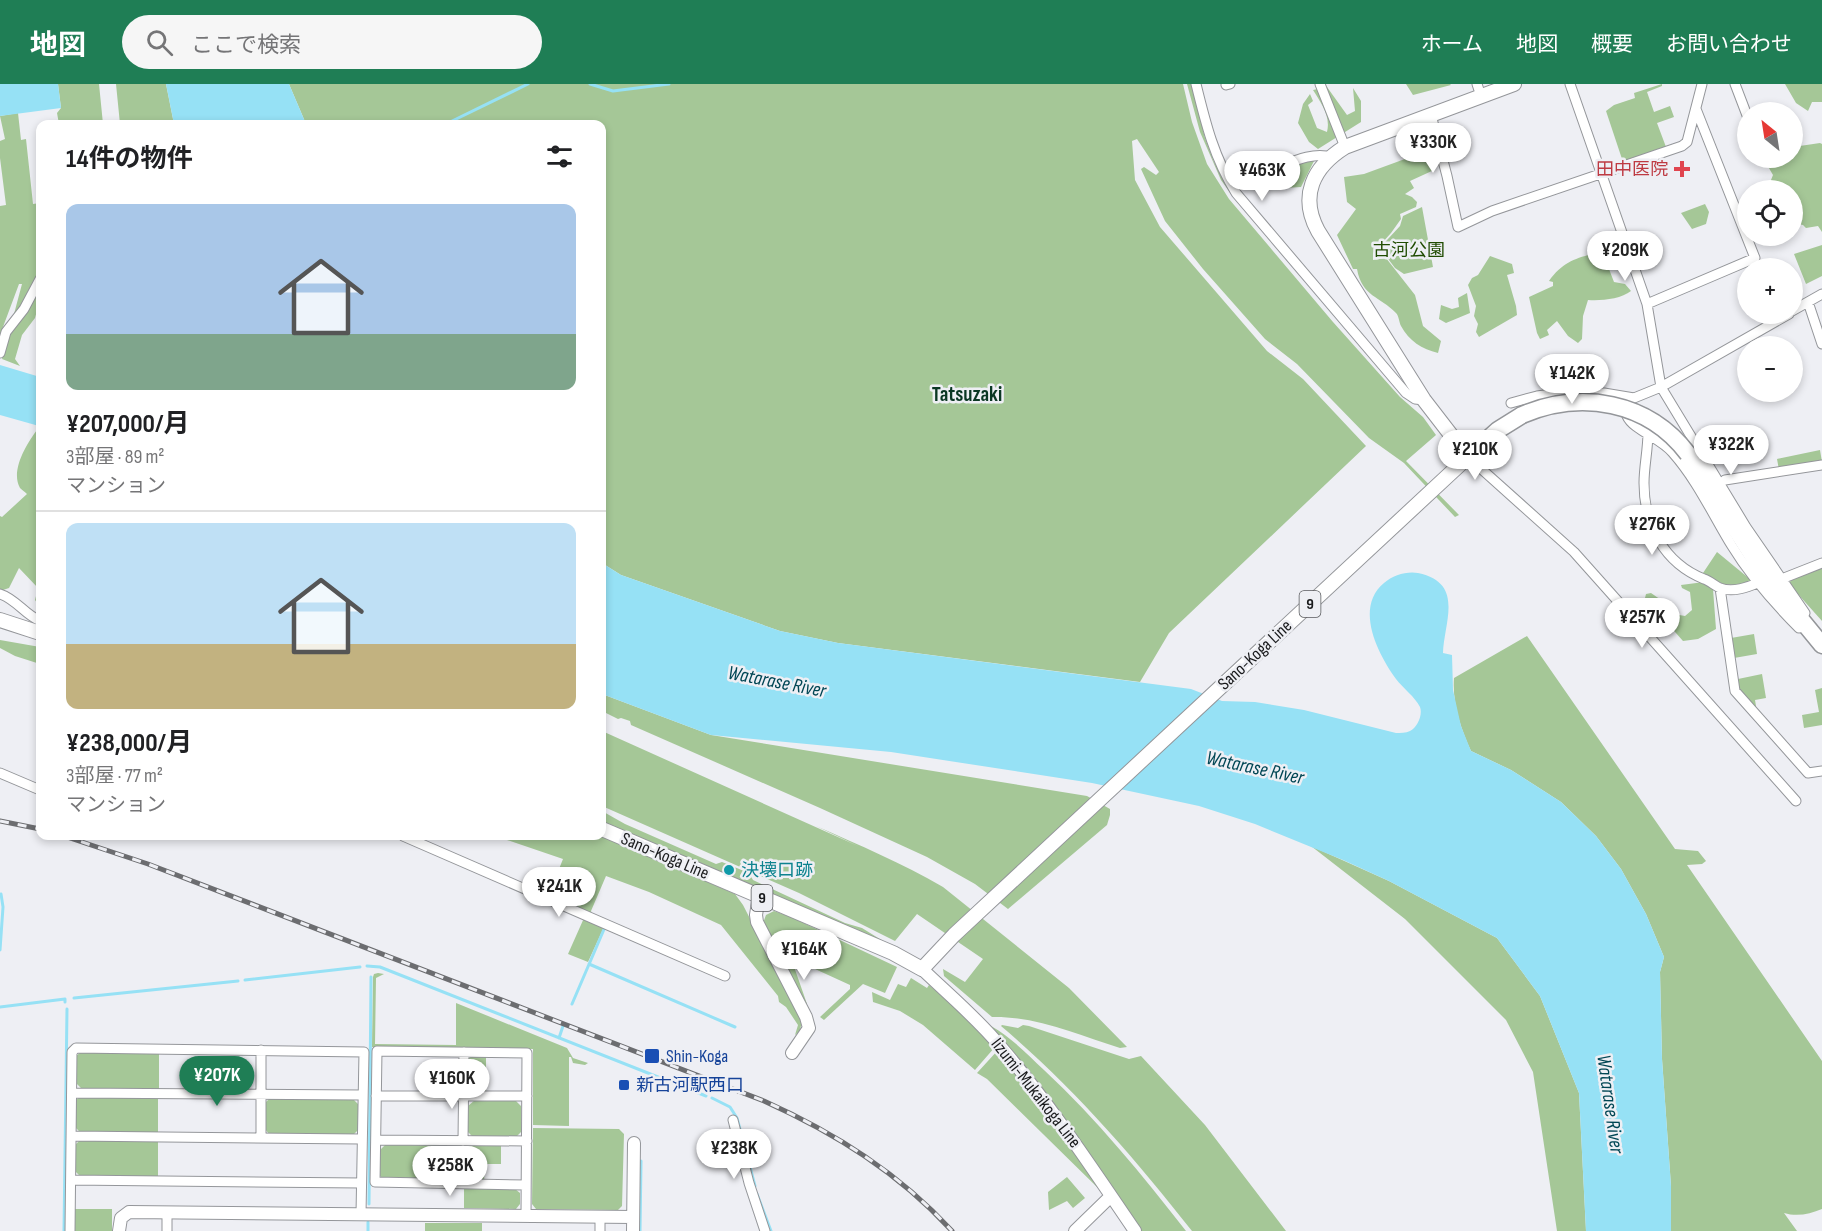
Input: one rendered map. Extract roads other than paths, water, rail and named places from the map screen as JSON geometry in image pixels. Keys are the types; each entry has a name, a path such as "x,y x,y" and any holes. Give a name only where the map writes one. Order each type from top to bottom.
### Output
{"highway":[{"path":"1463,460 1498,430 1516,409 1572,401 1613,405 1651,420 1673,436 1688,454 1769,580 1822,647"}],"main road":[{"path":"1463,460 1313,223 1308,204 1309,195 1317,174 1331,156 1345,147 1431,115 1479,90 1514,84"},
{"name":"Sano-Koga Line","path":"606,830 911,962 926,964 1463,460"},
{"path":"0,620 36,632"}],"street":[{"path":"1196,84 1211,143 1236,193 1406,393 1414,399 1424,400"},
{"path":"1320,84 1345,147"},
{"path":"1570,84 1647,304 1661,387 1685,430 1707,461 1746,526 1769,580"},
{"path":"1431,115 1458,227 1492,211 1682,146 1687,142 1702,84"},
{"path":"1735,84 1742,102"},
{"path":"1696,109 1755,258"},
{"path":"1271,170 1314,155 1331,156"},
{"path":"1647,304 1737,266"},
{"path":"0,353 6,332 24,309 36,286"},
{"path":"1803,305 1822,294"},
{"path":"1808,302 1822,344"},
{"path":"1516,409 1537,396 1567,392 1604,393 1634,398 1661,387 1770,324"},
{"path":"1627,416 1632,423 1662,441 1681,462 1769,580 1822,639"},
{"path":"1648,432 1644,482 1647,512 1650,525 1673,561 1720,588 1732,590 1743,589 1822,563"},
{"path":"1463,460 1574,552 1796,801"},
{"path":"1725,480 1822,465"},
{"path":"1720,588 1735,691 1808,774 1822,771"},
{"path":"0,594 15,602 27,614 36,619"},
{"path":"0,773 36,788"},
{"path":"412,840 725,976"},
{"path":"759,896 757,922 806,1017 809,1028 792,1053"},
{"name":"Iizumi-Mukaikoga Line","path":"926,964 1000,1046 1059,1120 1135,1231"},
{"path":"70,1231 72,1052 76,1048 364,1052 361,1214"},
{"path":"261,1050 261,1138"},
{"path":"526,1185 375,1182 377,1051 527,1053 526,1216"},
{"path":"463,1140 464,1052"},
{"path":"73,1093 362,1095"},
{"path":"376,1096 527,1096"},
{"path":"733,1120 749,1183 765,1231"},
{"path":"72,1136 361,1140"},
{"path":"377,1140 527,1141"},
{"path":"633,1231 634,1143"},
{"path":"71,1180 361,1183"},
{"path":"1076,1231 1111,1196"},
{"path":"120,1231 120,1221 126,1213 633,1217"},
{"path":"167,1213 167,1231"},
{"path":"600,1218 600,1231"}],"water":[{"path":"0,84 58,84 61,108 0,116"},
{"path":"166,84 289,84 304,120 173,120"},
{"path":"0,365 36,376 36,425 0,415"},
{"name":"Watarase River","path":"606,566 621,575 780,631 838,643 1191,689 1222,701 1255,702 1304,710 1396,733 1413,729 1419,721 1421,710 1382,657 1372,631 1371,605 1375,593 1384,583 1396,576 1418,573 1433,578 1442,585 1447,595 1448,617 1443,653 1452,655 1453,690 1461,726 1471,751 1511,770 1561,802 1596,836 1621,869 1646,914 1664,957 1660,972 1662,1059 1671,1186 1671,1231 1586,1231 1579,1093 1540,996 1497,938 1389,881 1255,824 1199,806 1092,783 891,752 711,735 606,696"}],"waterway":[{"path":"454,120 528,84"},
{"path":"590,84 613,91 669,84"},
{"path":"0,950 3,907 1,894"},
{"path":"572,1004 605,927"},
{"path":"589,964 735,1027"},
{"path":"367,966 380,967 706,1096"},
{"path":"245,980 360,967"},
{"path":"369,1204 371,977"},
{"path":"74,998 238,981"},
{"path":"0,1007 65,999 65,1002"},
{"path":"64,1231 67,1009"},
{"path":"559,1038 563,1026"},
{"path":"712,1098 730,1107 737,1118 755,1186"},
{"path":"640,1231 641,1161"},
{"path":"757,1194 771,1231"},
{"path":"368,1222 368,1231"}],"railway":[{"path":"0,821 36,828"},
{"path":"76,840 148,864 764,1101 816,1127 865,1156 910,1191 952,1231"}],"place":[{"name":"田中医院","path":"1682,169"},
{"name":"決壊口跡","path":"729,870"},
{"name":"Shin-Koga","path":"652,1056"},
{"name":"新古河駅西口","path":"624,1085"}],"district":[{"name":"Tatsuzaki","path":"967,394"}],"park label":[{"name":"古河公園","path":"1409,250"}]}
